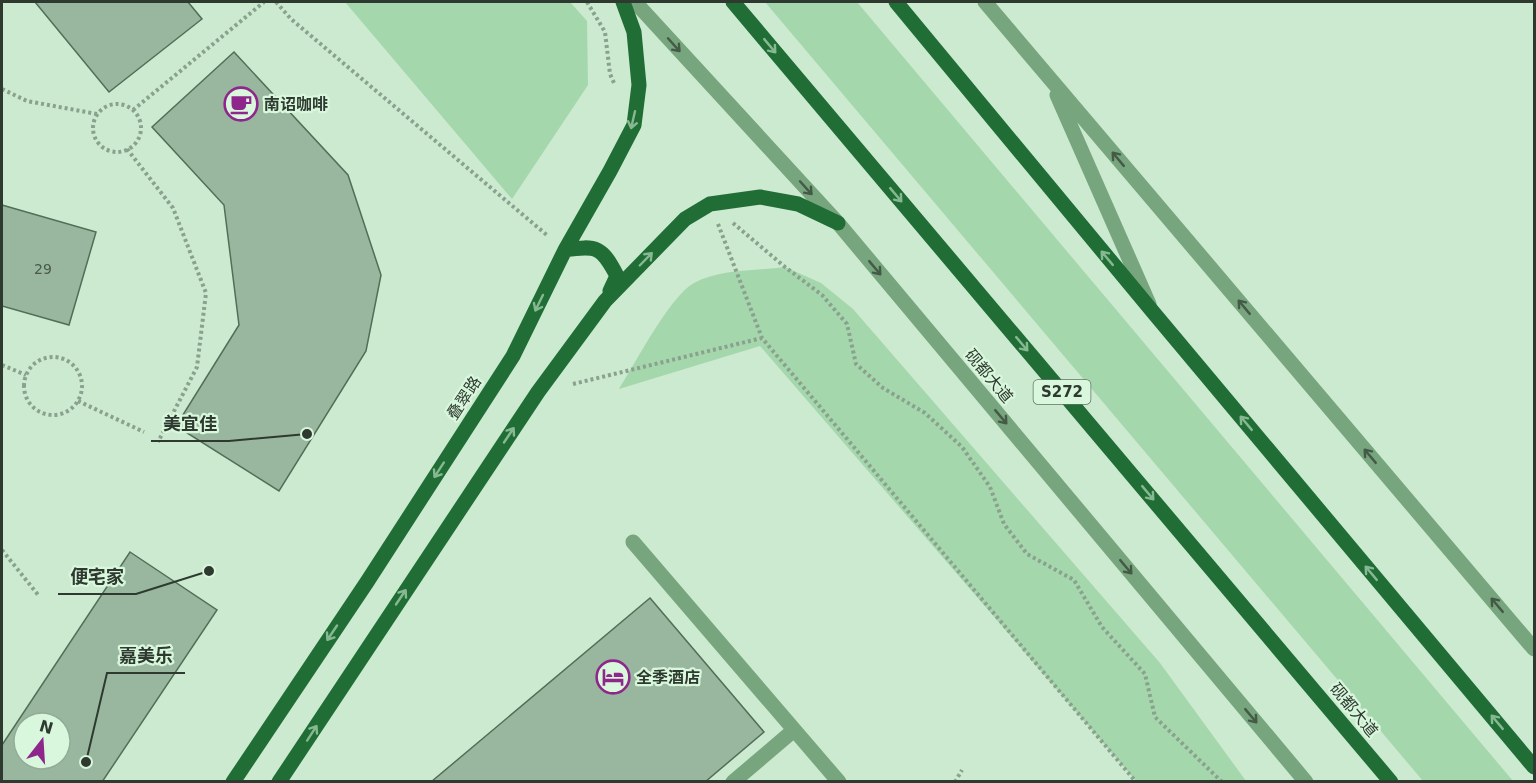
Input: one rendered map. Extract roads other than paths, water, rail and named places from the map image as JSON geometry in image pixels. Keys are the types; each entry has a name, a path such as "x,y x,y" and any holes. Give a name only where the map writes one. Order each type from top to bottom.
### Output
{"main road":[{"name":"叠翠路","path":"233,782 367,582 513,356 565,250 634,125 639,85 634,32 623,2"},
{"name":"砚都大道","path":"733,2 1391,782"},
{"path":"896,2 1534,767"},
{"path":"279,782 538,392 605,301 685,219 710,204 760,197 798,204 838,223"},
{"path":"565,250 589,246 607,256 617,276 605,301"}],"street":[{"name":"砚都大道","path":"634,2 838,223 1306,782"},
{"path":"986,2 1534,649"},
{"path":"1050,79 1153,312"},
{"path":"633,542 839,782"},
{"path":"733,782 794,730"}],"place":[{"name":"南诏咖啡","path":"241,104"},
{"name":"美宜佳","path":"307,434"},
{"name":"便宅家","path":"209,571"},
{"name":"全季酒店","path":"613,677"},
{"name":"嘉美乐","path":"86,762"}]}
